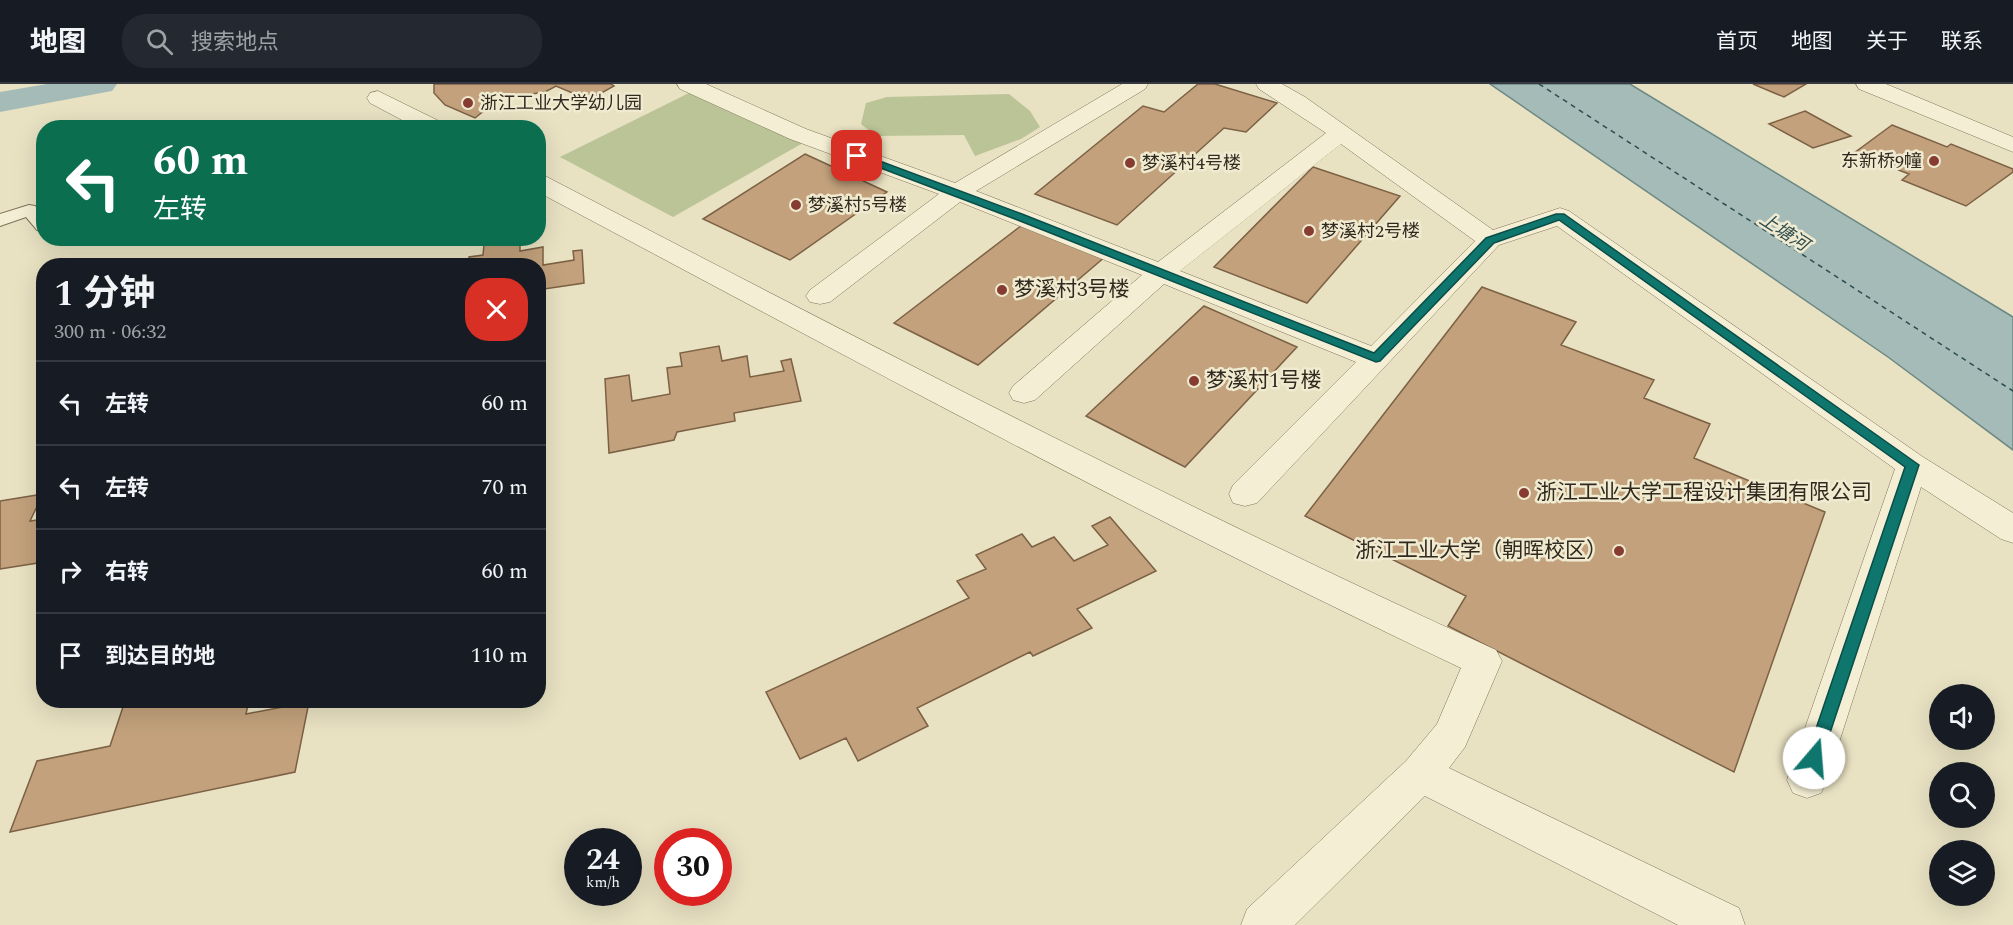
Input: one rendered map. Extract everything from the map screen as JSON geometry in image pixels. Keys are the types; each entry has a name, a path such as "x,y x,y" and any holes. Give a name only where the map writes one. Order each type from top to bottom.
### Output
{"street":[{"path":"688,84 798,134 957,192 1376,358"},
{"path":"820,296 957,192 1137,84"},
{"path":"1267,84 1341,133 1490,240"},
{"path":"1867,84 2013,145"},
{"path":"378,98 420,120"},
{"path":"1024,393 1162,272 1341,133"},
{"path":"546,186 868,357 1332,593 1483,661 1451,735 1420,774 1263,925"},
{"path":"1245,494 1490,240 1560,216 1912,465 2013,530"},
{"path":"1807,780 1912,465"},
{"path":"1420,774 1723,924"}],"lane":[{"path":"0,220 29,210 36,217"}],"green space":[{"path":"691,92 803,143 673,217 560,157"},
{"path":"1009,94 1030,111 1040,127 1021,139 975,156 964,135 876,136 861,124 866,103 887,97"}],"water":[{"name":"上塘河","path":"1490,84 1630,84 2013,317 2013,450 1888,357"}],"building":[{"name":"浙江工业大学幼儿园","path":"434,84 611,84 614,86 589,100 556,86 545,92 504,95 475,118 445,105 434,93"},
{"name":"梦溪村4号楼","path":"1198,84 1215,84 1277,103 1246,132 1224,128 1117,225 1035,194 1143,106 1164,112"},
{"path":"1753,84 1806,84 1784,97"},
{"path":"1805,111 1851,136 1813,148 1769,124"},
{"name":"东新桥9幢","path":"1892,125 1947,147 1951,144 2013,169 2013,172 1966,206 1902,180 1909,174 1854,153"},
{"name":"梦溪村5号楼","path":"805,154 887,192 790,260 703,219"},
{"name":"梦溪村2号楼","path":"1313,167 1400,196 1307,303 1214,267"},
{"name":"梦溪村3号楼","path":"1026,222 1106,256 978,365 894,323"},
{"path":"484,246 520,246 520,251 543,247 543,258 469,258 483,255"},
{"path":"582,250 584,283 546,289 546,265 574,260 573,251"},
{"path":"1482,287 1576,322 1561,345 1654,380 1644,398 1710,424 1694,458 1825,512 1734,772 1448,626 1466,596 1305,516"},
{"name":"梦溪村1号楼","path":"1204,306 1297,347 1185,467 1086,416"},
{"path":"719,346 722,361 747,356 750,377 784,371 781,361 791,359 801,401 734,413 735,421 677,432 674,440 609,453 605,379 629,375 632,401 670,394 667,368 682,366 680,353"},
{"path":"36,495 36,509 30,521 36,520 36,563 0,569 0,501"},
{"path":"1110,517 1156,571 1077,609 1092,628 1033,656 1030,652 917,708 928,726 858,761 846,738 800,759 766,692 969,598 957,581 986,569 976,555 1022,534 1032,547 1054,537 1074,561 1108,545 1092,526"},
{"path":"123,708 247,708 246,714 278,708 308,708 295,772 10,832 37,761 110,746"}],"waterway":[{"path":"0,102 101,84"}],"ferry route":[{"path":"1539,84 2013,391"}],"place":[{"name":"浙江工业大学幼儿园","path":"468,103"},
{"name":"东新桥9幢","path":"1934,161"},
{"name":"梦溪村4号楼","path":"1130,163"},
{"name":"梦溪村5号楼","path":"796,205"},
{"name":"梦溪村2号楼","path":"1309,231"},
{"name":"梦溪村3号楼","path":"1002,290"},
{"name":"梦溪村1号楼","path":"1194,381"},
{"name":"浙江工业大学工程设计集团有限公司","path":"1524,493"},
{"name":"浙江工业大学（朝晖校区）","path":"1619,551"}],"route":[{"path":"857,156 1019,216 1376,358 1490,240 1560,216 1912,465 1814,758"}]}
